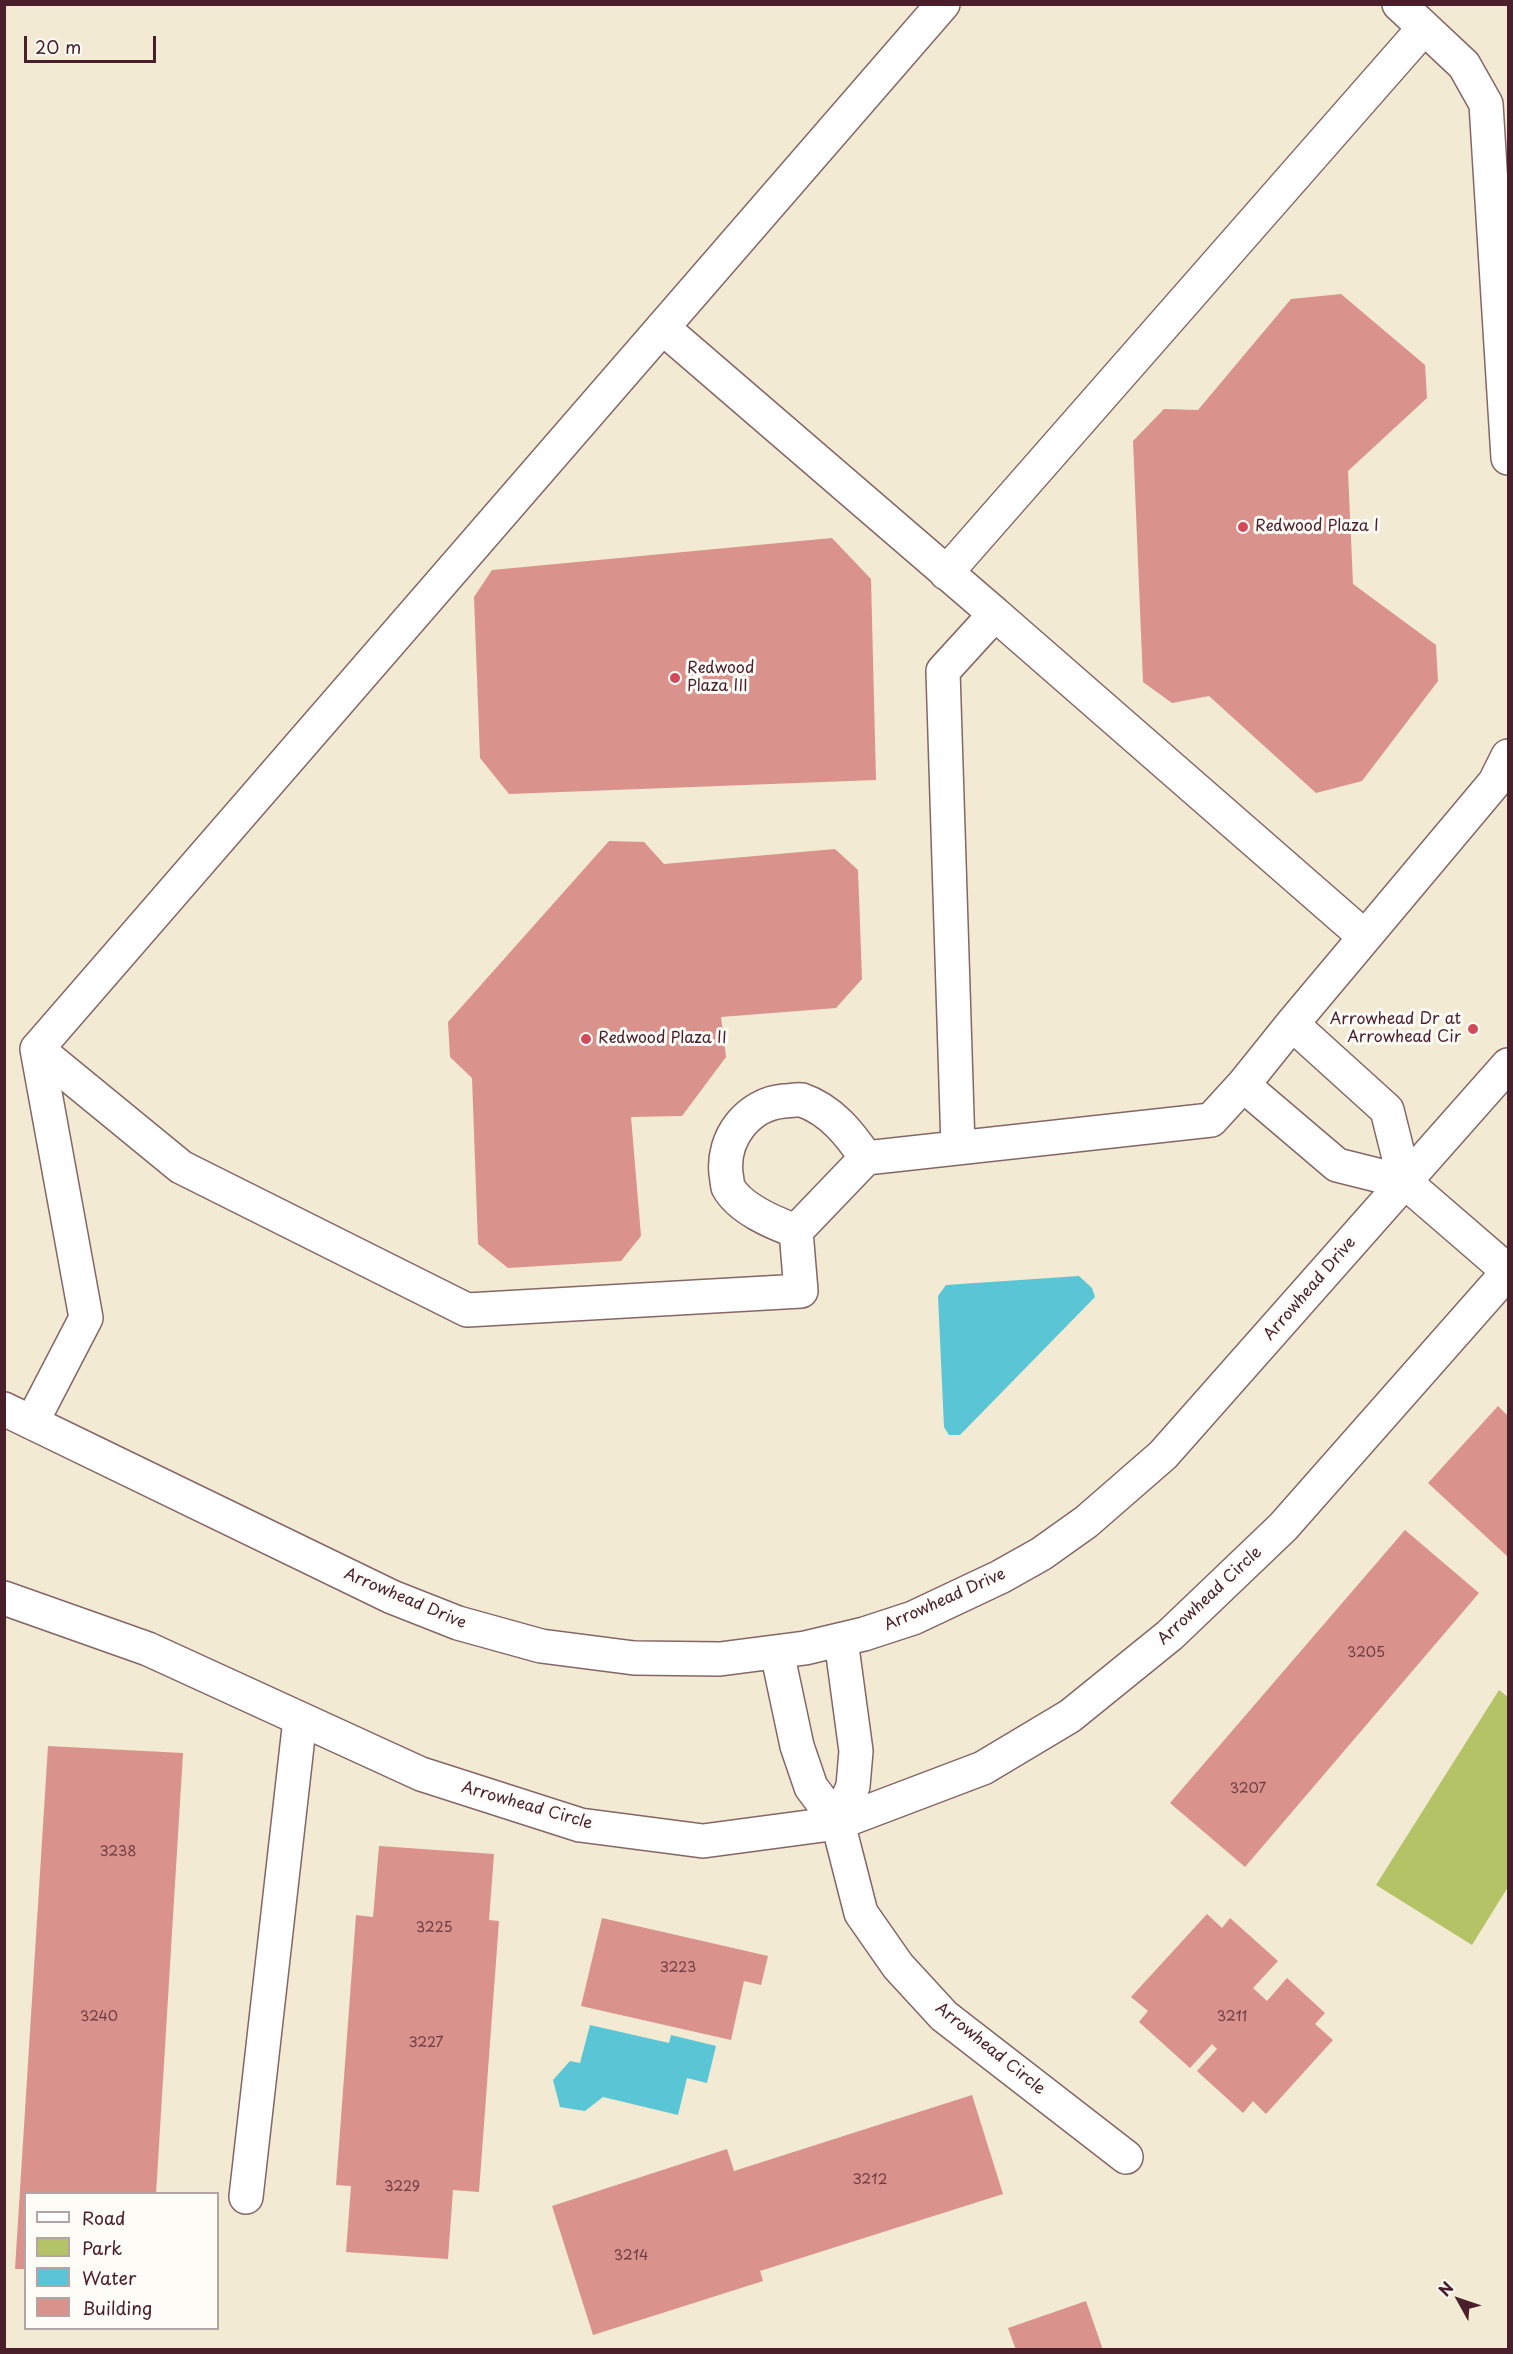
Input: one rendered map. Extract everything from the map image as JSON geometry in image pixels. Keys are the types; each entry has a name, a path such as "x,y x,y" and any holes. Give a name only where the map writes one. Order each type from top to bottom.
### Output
{"street":[{"path":"37,1049 943,4"},
{"path":"1399,4 1464,65 1486,104 1509,458"},
{"path":"946,573 1424,28"},
{"path":"663,328 1365,937"},
{"path":"958,1147 943,671 995,614"},
{"path":"37,1049 182,1167 467,1310 801,1291 796,1231 866,1158 1211,1120 1244,1085 1292,1024 1495,782 1509,756"},
{"path":"1244,1085 1337,1165 1405,1182 1387,1110 1292,1024"},
{"path":"18,1415 86,1318 37,1049"},
{"name":"Arrowhead Drive","path":"18,1415 392,1597 458,1623 541,1646 634,1658 720,1659 805,1648 841,1640 913,1618 1000,1577 1041,1554 1086,1522 1164,1455 1509,1065"},
{"path":"796,1231 760,1216 741,1201 728,1186 725,1162 730,1138 747,1117 770,1102 801,1100 827,1114 849,1132 866,1158"},
{"name":"Arrowhead Circle","path":"4,1598 148,1649 421,1774 580,1825 703,1841 838,1823 983,1768 1070,1716 1170,1635 1283,1527 1509,1272 1405,1182"},
{"path":"838,1823 853,1786 856,1751 841,1640"},
{"name":"Arrowhead Circle","path":"777,1652 797,1746 811,1787 838,1823 861,1913 898,1966 944,2016 1126,2157"},
{"path":"246,2197 300,1719"}],"green space":[{"path":"1499,1690 1508,1697 1508,1887 1472,1945 1376,1885"}],"water":[{"path":"1079,1276 1092,1288 1095,1297 960,1435 949,1435 944,1427 938,1296 946,1285"},
{"path":"590,2025 669,2043 671,2035 716,2046 707,2083 687,2078 678,2115 603,2097 585,2111 560,2107 553,2080 570,2061 580,2063"}],"building":[{"name":"Redwood Plaza I","path":"1341,294 1425,365 1427,398 1348,471 1353,584 1436,645 1438,681 1362,781 1316,793 1209,696 1172,703 1143,682 1133,441 1164,409 1198,410 1291,299"},
{"name":"Redwood Plaza III","path":"832,538 871,579 876,780 509,794 480,758 474,597 492,570"},
{"name":"Redwood Plaza II","path":"609,841 644,842 664,864 835,849 858,870 862,979 836,1008 721,1017 726,1057 682,1116 631,1117 641,1236 621,1261 508,1268 478,1244 472,1078 450,1057 448,1022"},
{"path":"1498,1406 1508,1416 1508,1557 1428,1483"},
{"path":"1405,1530 1479,1593 1245,1867 1170,1803"},
{"path":"48,1746 183,1753 156,2192 24,2192 24,2269 15,2269"},
{"path":"379,1846 494,1854 489,1920 499,1921 479,2192 453,2190 448,2259 346,2252 351,2186 336,2185 356,1915 373,1917"},
{"path":"1207,1914 1222,1928 1230,1918 1278,1961 1253,1988 1267,2001 1287,1978 1325,2013 1315,2024 1333,2040 1266,2114 1253,2101 1243,2113 1197,2071 1217,2049 1212,2044 1190,2068 1139,2022 1148,2011 1131,1997"},
{"path":"602,1918 768,1956 761,1985 744,1981 731,2040 581,2006"},
{"path":"972,2095 1003,2194 760,2271 763,2281 593,2335 552,2206 727,2149 734,2171"},
{"path":"1086,2301 1103,2350 1016,2350 1008,2328"}],"place":[{"name":"Redwood Plaza I","path":"1243,527"},
{"name":"Redwood Plaza III","path":"675,678"},
{"name":"Arrowhead Dr at Arrowhead Cir","path":"1473,1029"},
{"name":"Redwood Plaza II","path":"586,1039"}]}
